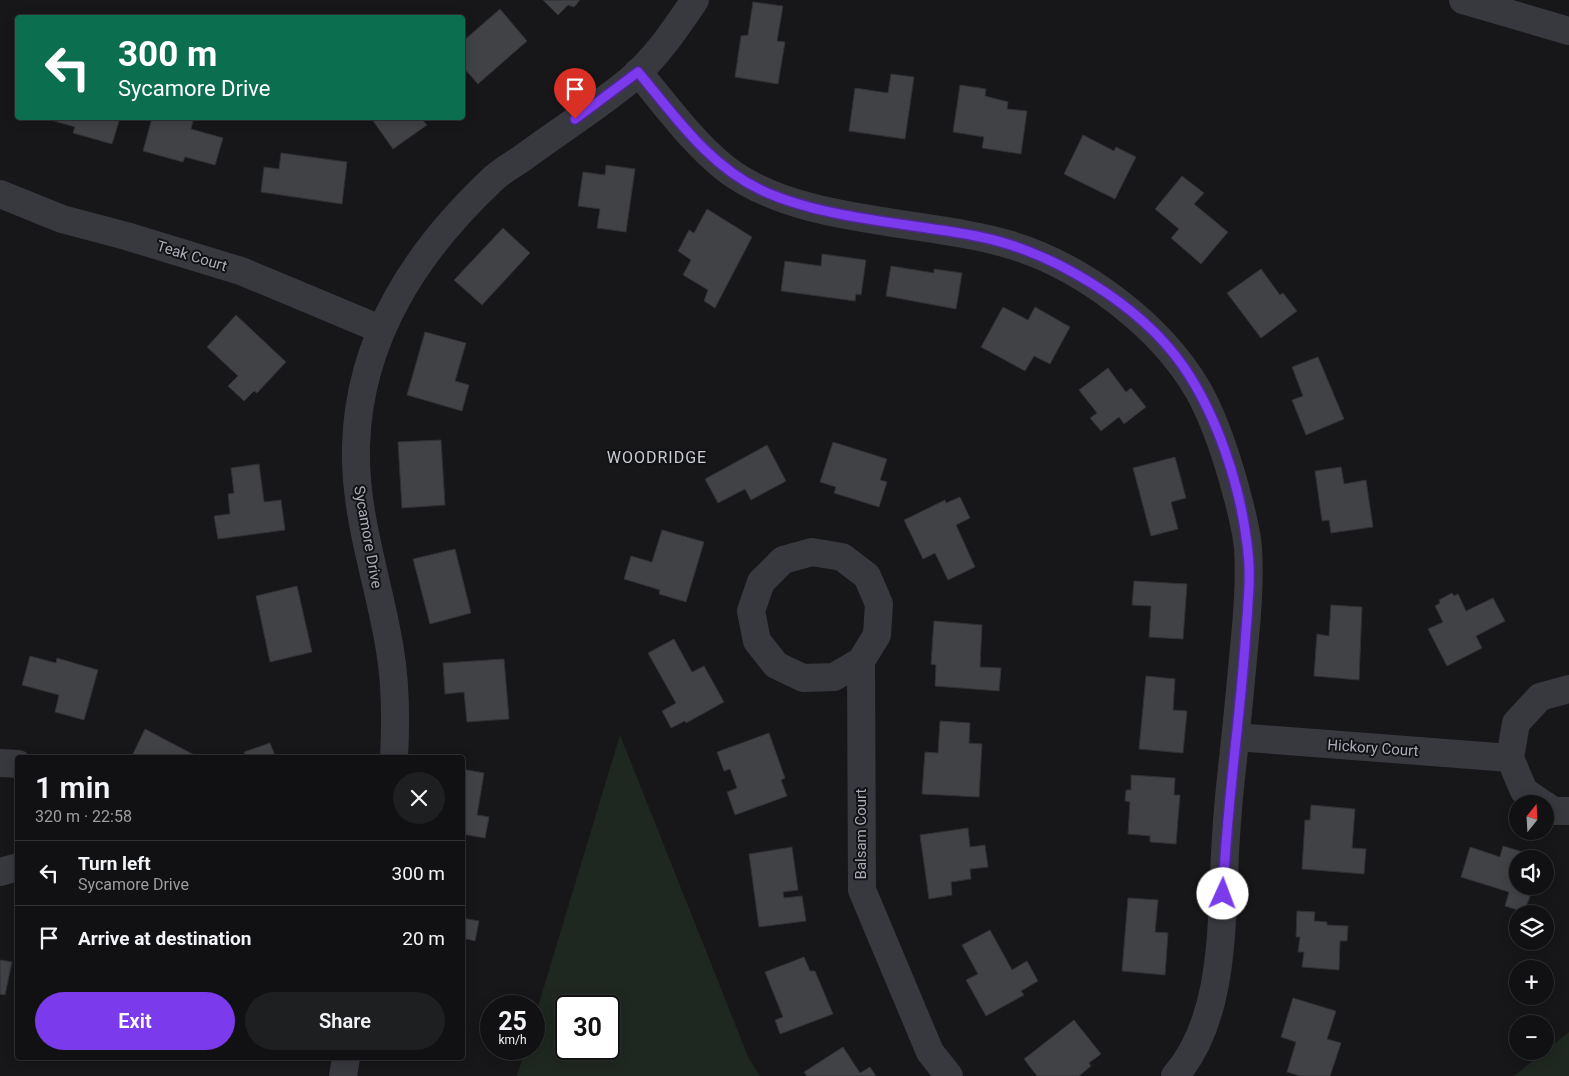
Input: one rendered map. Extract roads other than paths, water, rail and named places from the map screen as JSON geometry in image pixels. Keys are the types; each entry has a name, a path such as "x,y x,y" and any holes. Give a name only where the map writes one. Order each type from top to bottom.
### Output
{"street":[{"name":"Sycamore Drive","path":"394,755 395,687 390,649 361,515 356,448 363,385 380,329 411,274 450,223 495,177 638,72 672,34 695,0"},
{"path":"1463,0 1569,31"},
{"path":"638,72 701,148 729,171 762,190 806,206 869,219 978,237 1014,246 1047,259 1078,276 1135,316 1160,339 1182,364 1200,392 1214,422 1242,515 1248,545 1249,576 1226,841 1220,945 1208,1010 1196,1043 1175,1076"},
{"name":"Teak Court","path":"0,194 62,219 126,236 241,271 380,329"},
{"path":"812,552 842,557 866,576 879,604 877,635 861,661 834,677 803,678 776,665 757,641 751,611 761,582 783,560 812,552"},
{"name":"Balsam Court","path":"861,661 862,890 930,1052 949,1076"},
{"path":"1531,795 1524,790 1510,758 1516,723 1540,697 1569,689"},
{"name":"Hickory Court","path":"1236,737 1510,758"},
{"path":"0,763 15,764"},
{"path":"1554,810 1569,811"},
{"path":"0,872 15,868"},
{"path":"343,1076 346,1060"}],"district":[{"name":"WOODRIDGE","path":"657,457"}]}
